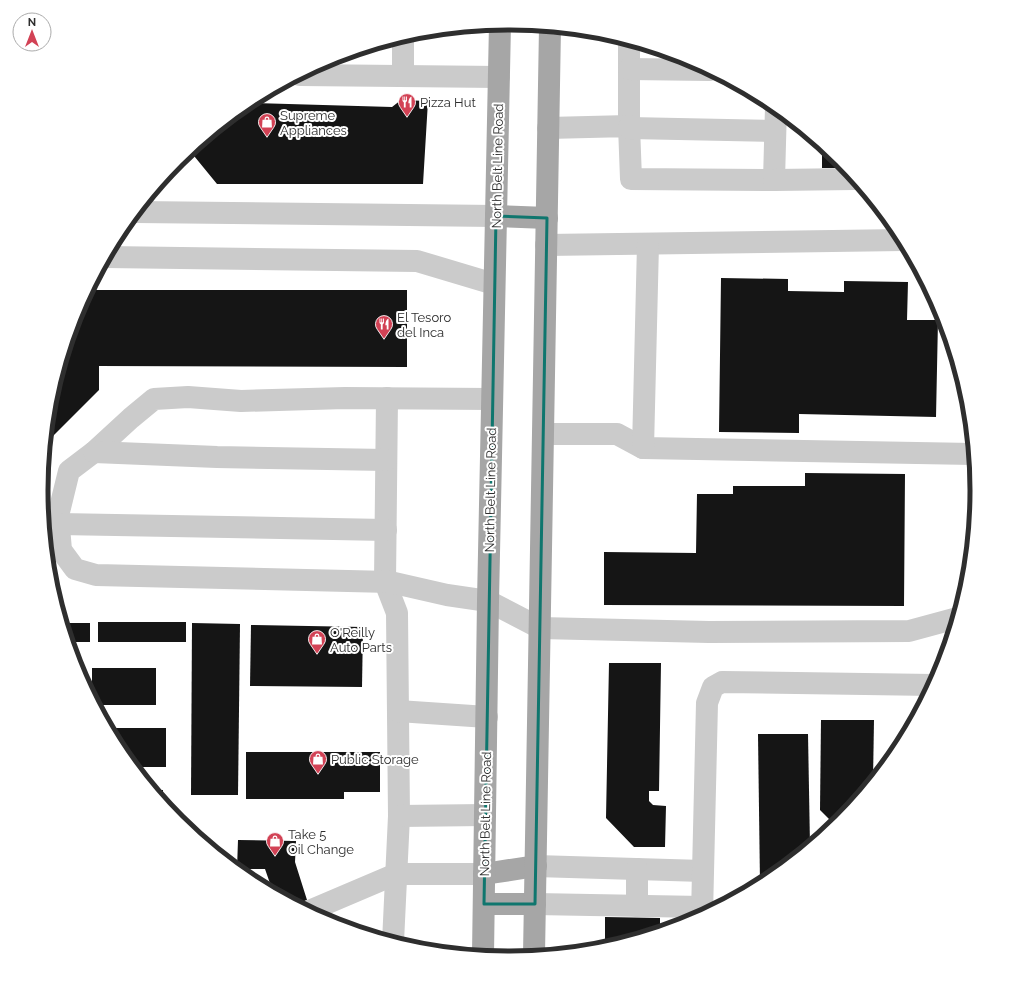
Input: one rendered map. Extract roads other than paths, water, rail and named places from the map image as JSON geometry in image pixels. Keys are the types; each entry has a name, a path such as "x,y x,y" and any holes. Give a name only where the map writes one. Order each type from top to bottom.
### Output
{"main road":[{"name":"North Belt Line Road","path":"483,950 488,601 500,30"},
{"path":"534,950 550,32"},
{"path":"496,216 546,218"},
{"path":"484,874 536,866"},
{"path":"484,904 535,904"}],"lane":[{"path":"403,43 403,76"},
{"path":"629,46 631,179 848,179"},
{"path":"629,69 696,70"},
{"path":"309,75 499,77"},
{"path":"774,180 776,116"},
{"path":"548,128 630,127 775,131"},
{"path":"143,212 496,216"},
{"path":"546,246 895,240"},
{"path":"643,448 648,244"},
{"path":"112,257 417,261 494,284"},
{"path":"492,399 345,398 241,401 188,397 154,399 94,452 69,471 58,516 61,550 75,569 96,575 385,582 454,596 488,601 540,628 709,632 909,632 951,620"},
{"path":"387,398 385,582 397,613 399,816 393,936"},
{"path":"543,434 617,434 643,448 968,454"},
{"path":"94,452 217,457 386,460"},
{"path":"59,524 386,530"},
{"path":"702,909 707,703 713,687 722,682 926,685"},
{"path":"398,711 486,717"},
{"path":"399,816 485,815"},
{"path":"536,866 703,871"},
{"path":"637,869 637,906"},
{"path":"316,909 396,874 484,874"},
{"path":"535,904 637,906 697,911"}],"place":[{"name":"Pizza Hut","path":"407,117"},
{"name":"Supreme Appliances","path":"267,137"},
{"name":"El Tesoro del Inca","path":"384,339"},
{"name":"O'Reilly Auto Parts","path":"317,654"},
{"name":"Public Storage","path":"318,774"},
{"name":"Take 5 Oil Change","path":"275,856"}]}
